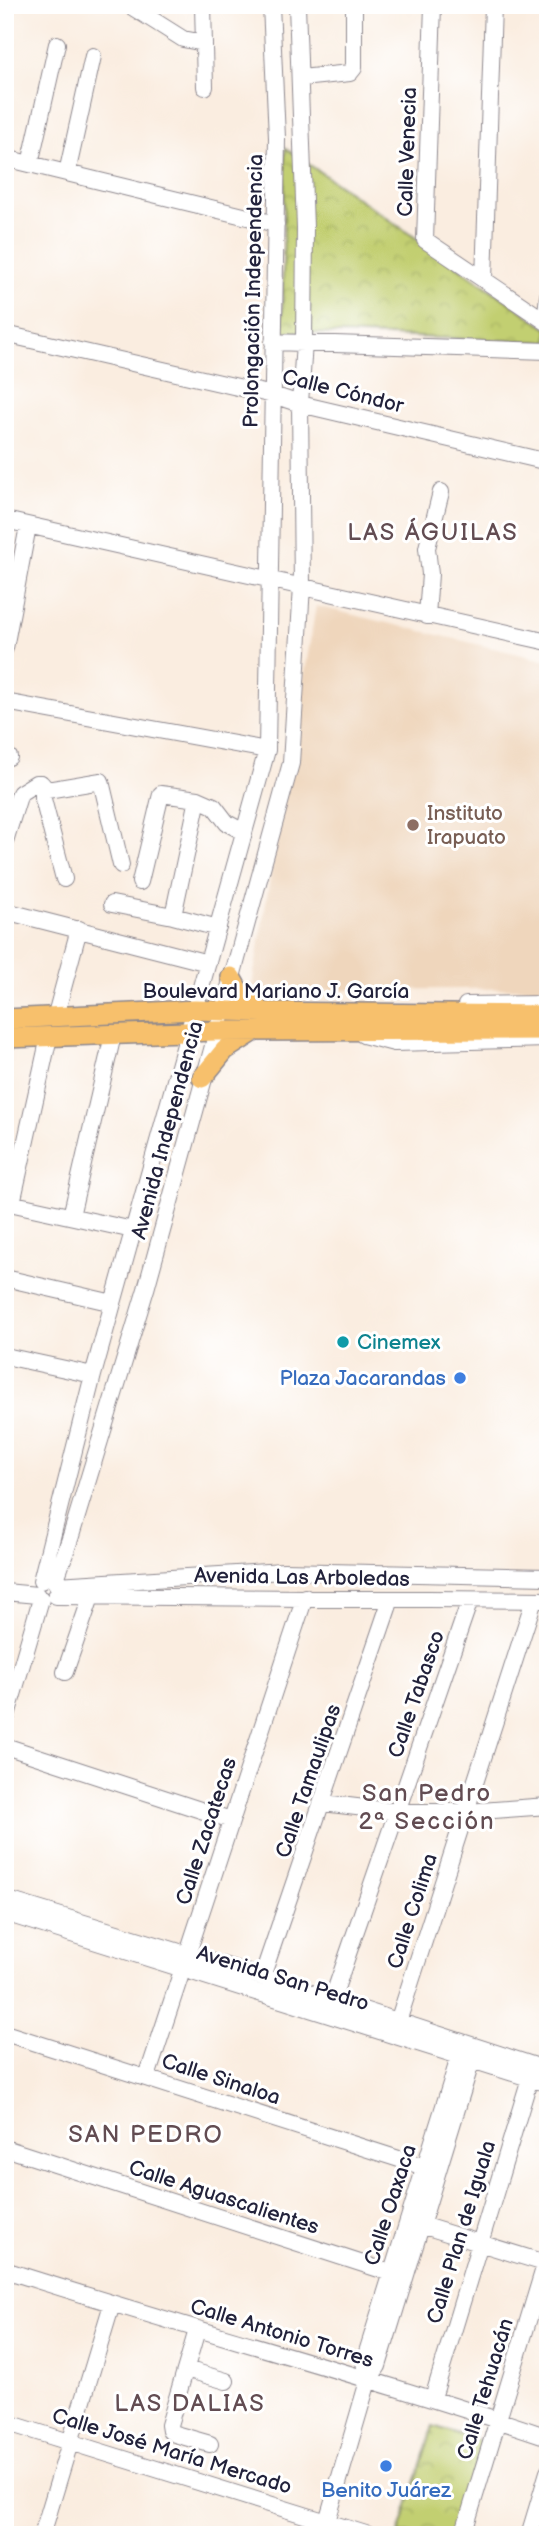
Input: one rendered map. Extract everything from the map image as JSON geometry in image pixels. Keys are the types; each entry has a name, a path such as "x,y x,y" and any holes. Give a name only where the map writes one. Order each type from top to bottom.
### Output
{"main road":[{"path":"202,1078 225,1051 258,1022 231,977"},
{"name":"Boulevard Mariano J. García","path":"5,1019 222,1010 258,1022"},
{"name":"Boulevard Mariano J. García","path":"5,1038 216,1031 258,1022 548,1015"},
{"name":"Boulevard Mariano J. García","path":"345,1022 548,1030"}],"street":[{"path":"129,5 183,39 204,43"},
{"path":"203,5 205,88"},
{"name":"Prolongación Independencia","path":"269,578 277,138 271,5"},
{"path":"297,5 305,228 304,342 300,404"},
{"path":"301,78 350,73 354,68 354,5"},
{"name":"Calle Venecia","path":"433,5 425,240 546,321"},
{"path":"484,281 493,5"},
{"path":"30,164 57,44"},
{"path":"67,173 93,56"},
{"path":"5,158 276,224"},
{"path":"546,321 548,296"},
{"name":"Calle Cóndor","path":"5,334 548,462"},
{"path":"274,342 548,351"},
{"name":"Avenida Independencia","path":"5,1722 8,1701 86,1490 128,1349 291,762 302,586 300,404"},
{"path":"427,616 430,574 427,548 441,492"},
{"path":"5,520 548,642"},
{"path":"5,648 8,610 28,526"},
{"name":"Avenida Independencia","path":"48,1590 65,1485 93,1375 267,750 269,578"},
{"path":"5,702 267,750"},
{"path":"45,795 101,781 121,865"},
{"path":"5,841 20,793 36,783 41,783 64,879"},
{"path":"140,882 161,793 198,799 214,806 227,823 244,832"},
{"path":"173,916 198,799"},
{"path":"112,904 218,928"},
{"path":"5,911 208,963"},
{"path":"55,1018 79,929"},
{"path":"345,1022 387,1005 548,1004"},
{"path":"345,1022 394,1042 548,1039"},
{"path":"71,1216 113,1035"},
{"path":"49,1037 9,1203 133,1230"},
{"path":"5,1278 113,1303"},
{"path":"102,1341 128,1349"},
{"path":"5,1356 93,1375"},
{"path":"65,1485 86,1490"},
{"name":"Avenida Las Arboledas","path":"48,1590 284,1571 548,1577"},
{"path":"339,1598 341,1573"},
{"path":"5,1592 48,1590"},
{"name":"Avenida Las Arboledas","path":"48,1590 91,1597 541,1600"},
{"path":"65,1672 91,1597"},
{"name":"Calle Zacatecas","path":"147,2077 305,1597"},
{"name":"Calle Tamaulipas","path":"262,1978 391,1599"},
{"name":"Calle Tabasco","path":"331,2000 470,1600"},
{"name":"Calle Colima","path":"396,2028 541,1600"},
{"path":"5,1746 231,1820"},
{"path":"323,1803 398,1812 467,1812 545,1806 548,1789"},
{"name":"Avenida San Pedro","path":"5,1899 185,1961 468,2051 548,2070"},
{"name":"Avenida San Pedro","path":"5,1913 185,1961 262,1978 331,2000 396,2028"},
{"name":"Calle Sinaloa","path":"5,2033 424,2167"},
{"name":"Avenida San Pedro","path":"468,2051 548,2084"},
{"name":"Calle Oaxaca","path":"325,2528 368,2381 377,2366 424,2167 468,2051"},
{"name":"Calle Oaxaca","path":"368,2381 364,2362 391,2273 403,2259 421,2225 468,2051"},
{"name":"Calle Plan de Iguala","path":"433,2398 530,2078"},
{"name":"Calle Aguascalientes","path":"5,2148 391,2273"},
{"path":"421,2225 547,2261"},
{"name":"Calle Tehuacán","path":"463,2535 547,2261"},
{"name":"Calle Antonio Torres","path":"5,2270 197,2330 433,2398 548,2437"},
{"path":"43,2535 112,2304"},
{"path":"197,2330 169,2425 170,2431 210,2444"},
{"path":"186,2369 226,2381"},
{"name":"Calle José María Mercado","path":"5,2422 325,2528 369,2535"},
{"path":"529,2535 548,2472"}],"shaded area":[{"name":"Instituto Irapuato","path":"316,606 548,661 548,988 251,991"}],"green space":[{"path":"285,148 548,329 548,342 282,332"},
{"path":"433,2426 483,2442 453,2535 399,2534"}],"place":[{"name":"Instituto Irapuato","path":"413,825"},
{"name":"Cinemex","path":"343,1342"},
{"name":"Plaza Jacarandas","path":"460,1378"},
{"name":"Benito Juárez","path":"386,2466"}],"district":[{"name":"LAS ÁGUILAS","path":"433,532"},
{"name":"San Pedro 2ª Sección","path":"427,1807"},
{"name":"SAN PEDRO","path":"146,2134"},
{"name":"LAS DALIAS","path":"190,2403"}]}
